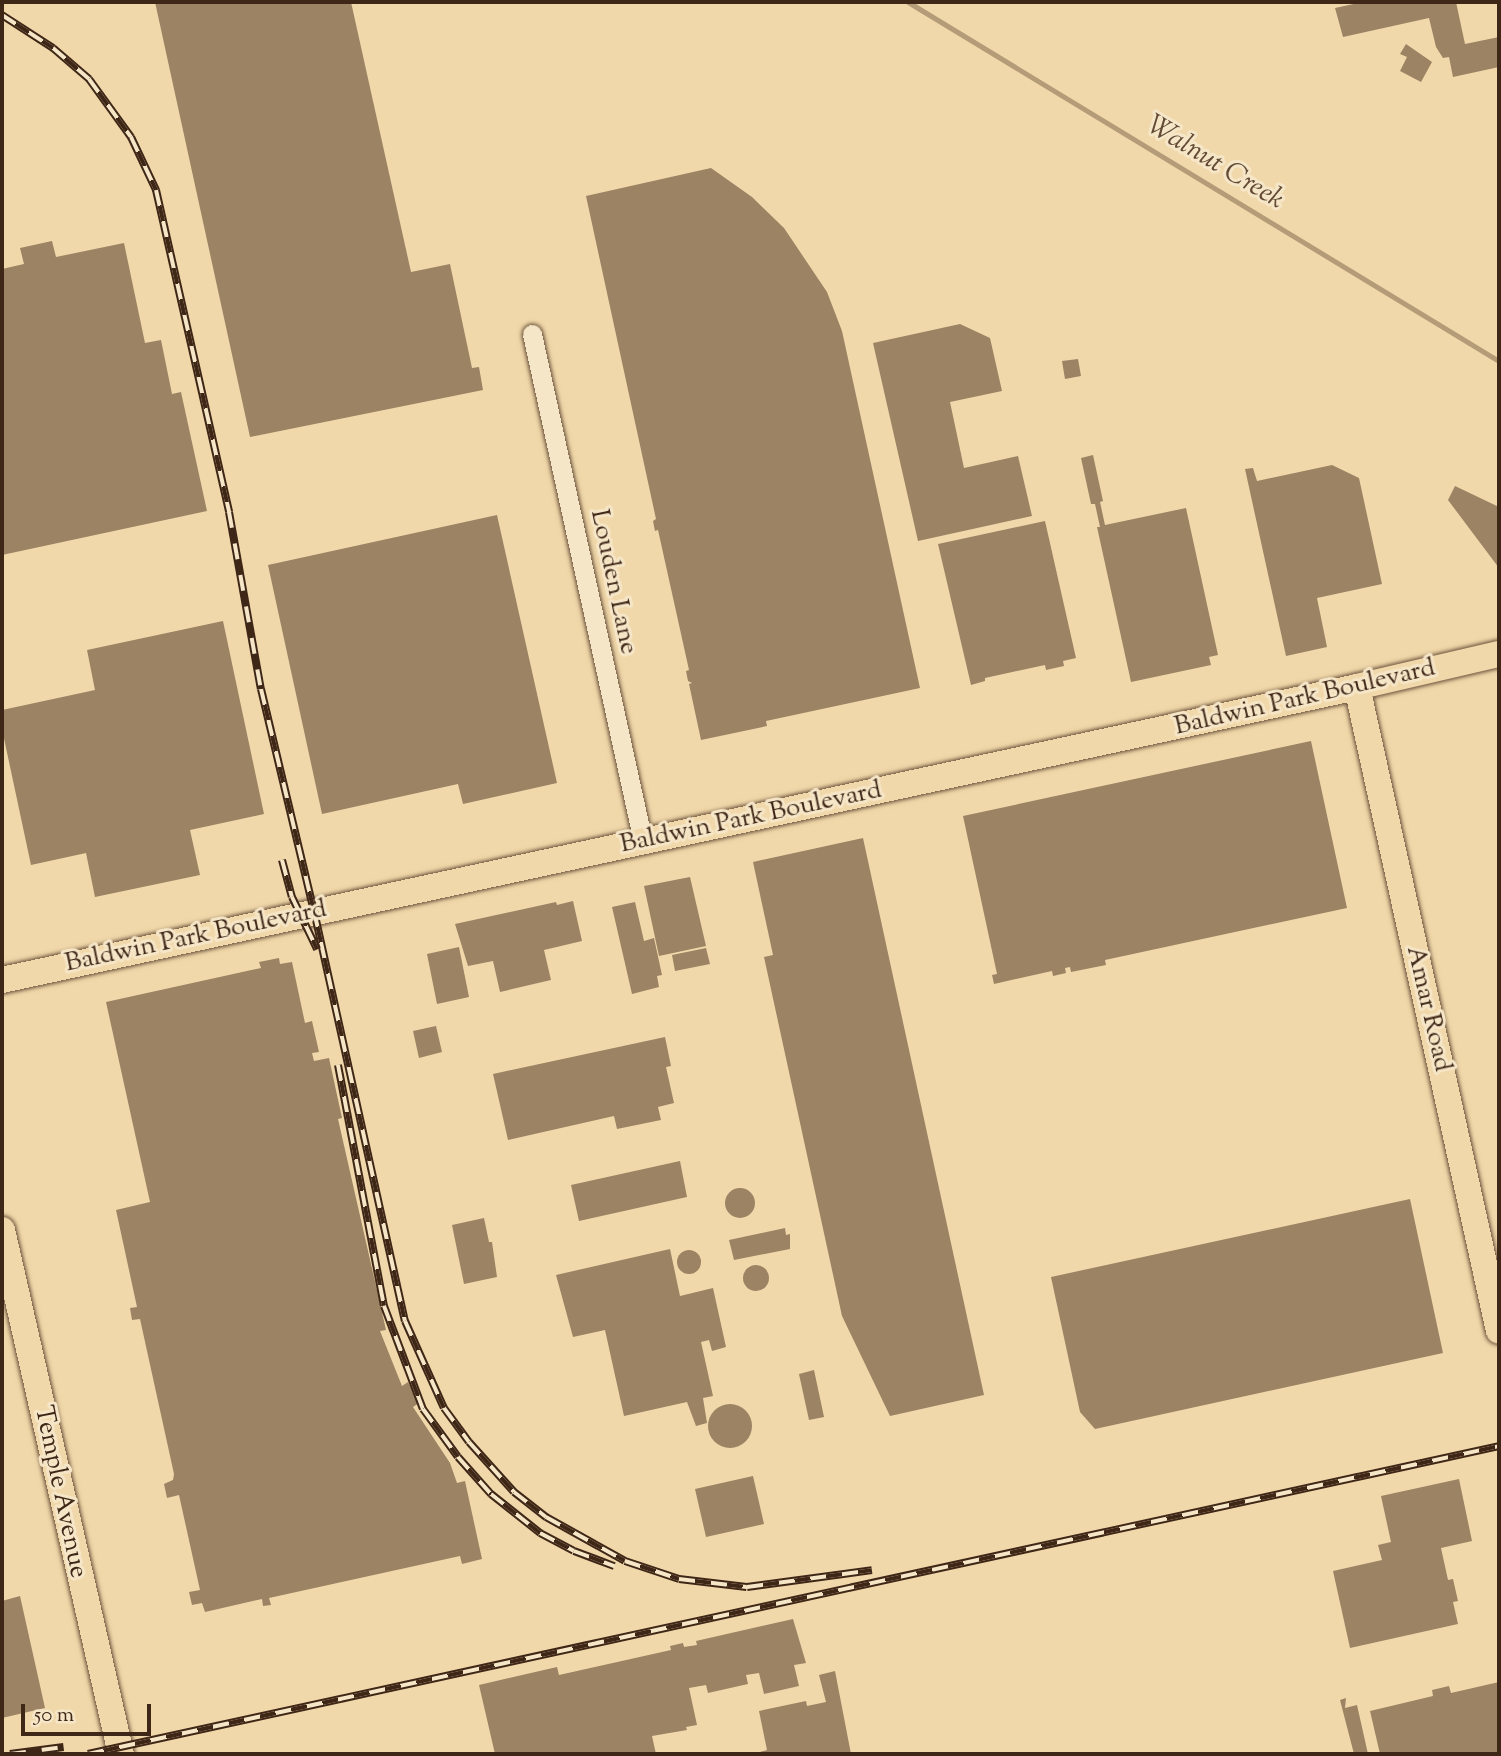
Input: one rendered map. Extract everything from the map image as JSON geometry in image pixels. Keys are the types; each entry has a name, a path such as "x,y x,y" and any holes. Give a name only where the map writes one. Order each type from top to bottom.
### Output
{"main road":[{"name":"Baldwin Park Boulevard","path":"2,980 1499,654"},
{"name":"Amar Road","path":"1357,687 1492,1264 1499,1331"},
{"name":"Temple Avenue","path":"2,1230 121,1754"}],"street":[{"name":"Louden Lane","path":"532,334 643,842"}],"building":[{"path":"155,2 351,2 411,272 450,264 472,368 479,367 483,390 250,437"},
{"path":"1363,2 1456,2 1465,44 1499,37 1499,67 1453,77 1449,57 1443,58 1436,47 1429,18 1343,37 1335,8"},
{"path":"1406,44 1432,62 1421,82 1400,71 1407,57 1400,54"},
{"path":"711,168 752,197 784,228 827,292 842,331 920,688 766,721 767,726 701,740 689,684 692,683 688,681 686,671 689,670 658,530 655,531 653,521 656,519 586,196"},
{"path":"52,241 56,257 124,243 145,343 161,340 172,394 181,392 207,511 2,555 2,269 24,264 20,248"},
{"path":"960,324 990,338 1002,391 950,402 964,468 1018,456 1032,516 918,541 873,343"},
{"path":"1078,359 1081,376 1065,379 1062,361"},
{"path":"1093,455 1105,525 1186,508 1218,655 1209,657 1211,665 1131,682 1097,527 1100,527 1095,504 1091,504 1081,458"},
{"path":"1332,465 1359,478 1382,584 1317,598 1327,647 1286,656 1245,469 1253,468 1257,481"},
{"path":"1455,486 1499,507 1499,568 1448,500"},
{"path":"497,515 557,783 463,804 458,784 322,814 268,565"},
{"path":"1045,521 1076,658 1063,661 1064,666 1046,670 1045,665 985,678 985,681 971,685 938,544"},
{"path":"223,621 264,814 190,830 200,875 95,897 86,853 31,865 2,729 2,710 95,690 87,650"},
{"path":"1311,741 1347,908 1105,960 1106,965 1071,972 1070,967 1065,968 1066,973 1053,976 1052,971 994,984 992,975 997,974 963,816"},
{"path":"863,838 984,1395 890,1416 842,1316 764,957 773,955 753,862"},
{"path":"690,877 706,946 659,956 644,886"},
{"path":"573,901 582,941 544,950 551,980 500,992 493,961 468,966 455,924 556,902 557,905"},
{"path":"635,902 644,941 654,938 662,975 657,976 659,987 632,994 612,907"},
{"path":"459,947 469,997 437,1004 427,954"},
{"path":"706,948 710,964 675,971 672,955"},
{"path":"279,958 280,964 292,962 305,1023 312,1021 319,1052 312,1053 314,1061 329,1058 342,1118 338,1119 386,1330 380,1331 402,1386 408,1382 419,1403 413,1407 450,1463 457,1483 465,1481 482,1559 462,1564 460,1556 269,1598 271,1605 263,1606 262,1599 205,1612 202,1603 192,1605 189,1592 200,1590 179,1495 167,1498 164,1484 173,1480 174,1474 140,1319 132,1320 130,1308 137,1307 116,1210 150,1202 106,1002 261,968 259,962"},
{"path":"436,1026 442,1052 419,1058 413,1031"},
{"path":"665,1037 671,1066 666,1067 674,1103 658,1107 661,1120 617,1129 614,1116 508,1140 493,1074"},
{"path":"680,1161 687,1197 579,1221 571,1185"},
{"path":"740,1188 751,1192 755,1203 751,1214 740,1218 729,1214 725,1203 729,1192"},
{"path":"1410,1199 1443,1353 1095,1429 1080,1412 1051,1277"},
{"path":"484,1218 489,1242 492,1242 497,1277 464,1284 452,1225"},
{"path":"785,1228 786,1235 790,1234 790,1249 734,1260 729,1240"},
{"path":"670,1249 680,1296 713,1288 726,1347 712,1351 709,1340 701,1342 713,1396 703,1398 707,1423 696,1426 687,1402 624,1416 605,1330 573,1337 556,1275"},
{"path":"689,1250 698,1253 701,1262 698,1271 689,1274 680,1271 677,1262 680,1253"},
{"path":"756,1265 765,1269 769,1278 765,1287 756,1291 747,1287 743,1278 747,1269"},
{"path":"814,1370 824,1417 809,1420 799,1374"},
{"path":"730,1404 745,1411 752,1426 745,1441 730,1448 715,1441 708,1426 715,1411"},
{"path":"753,1476 764,1524 706,1537 695,1489"},
{"path":"1459,1479 1472,1541 1441,1548 1448,1580 1453,1579 1458,1601 1453,1602 1458,1624 1350,1648 1333,1571 1382,1560 1378,1545 1391,1542 1381,1496"},
{"path":"20,1596 45,1708 2,1718 2,1601"},
{"path":"793,1619 806,1663 794,1665 799,1686 764,1694 759,1673 746,1675 748,1684 708,1693 706,1685 689,1688 697,1725 686,1727 687,1730 652,1736 656,1754 495,1754 479,1685 557,1667 559,1675 671,1650 670,1646 683,1643 684,1647 697,1645 696,1641"},
{"path":"835,1671 851,1754 753,1754 767,1750 759,1711 806,1701 807,1706 826,1702 819,1675"},
{"path":"1499,1682 1499,1754 1380,1754 1370,1711 1433,1696 1432,1690 1449,1686 1451,1693"},
{"path":"1346,1698 1345,1708 1357,1705 1368,1754 1354,1754 1340,1700"}],"waterway":[{"name":"Walnut Creek","path":"908,2 1499,361"}],"railway":[{"path":"2,15 53,48 89,79 131,137 156,190 229,512 261,689 314,911 405,1321 444,1408 469,1442 514,1492 546,1517 625,1561 679,1579 747,1587 872,1570"},
{"path":"282,860 292,897 317,949"},
{"path":"338,1065 384,1306 423,1409 458,1457 491,1494 540,1533 574,1551 614,1566"},
{"path":"88,1754 1499,1446"},
{"path":"10,1754 64,1747"}]}
